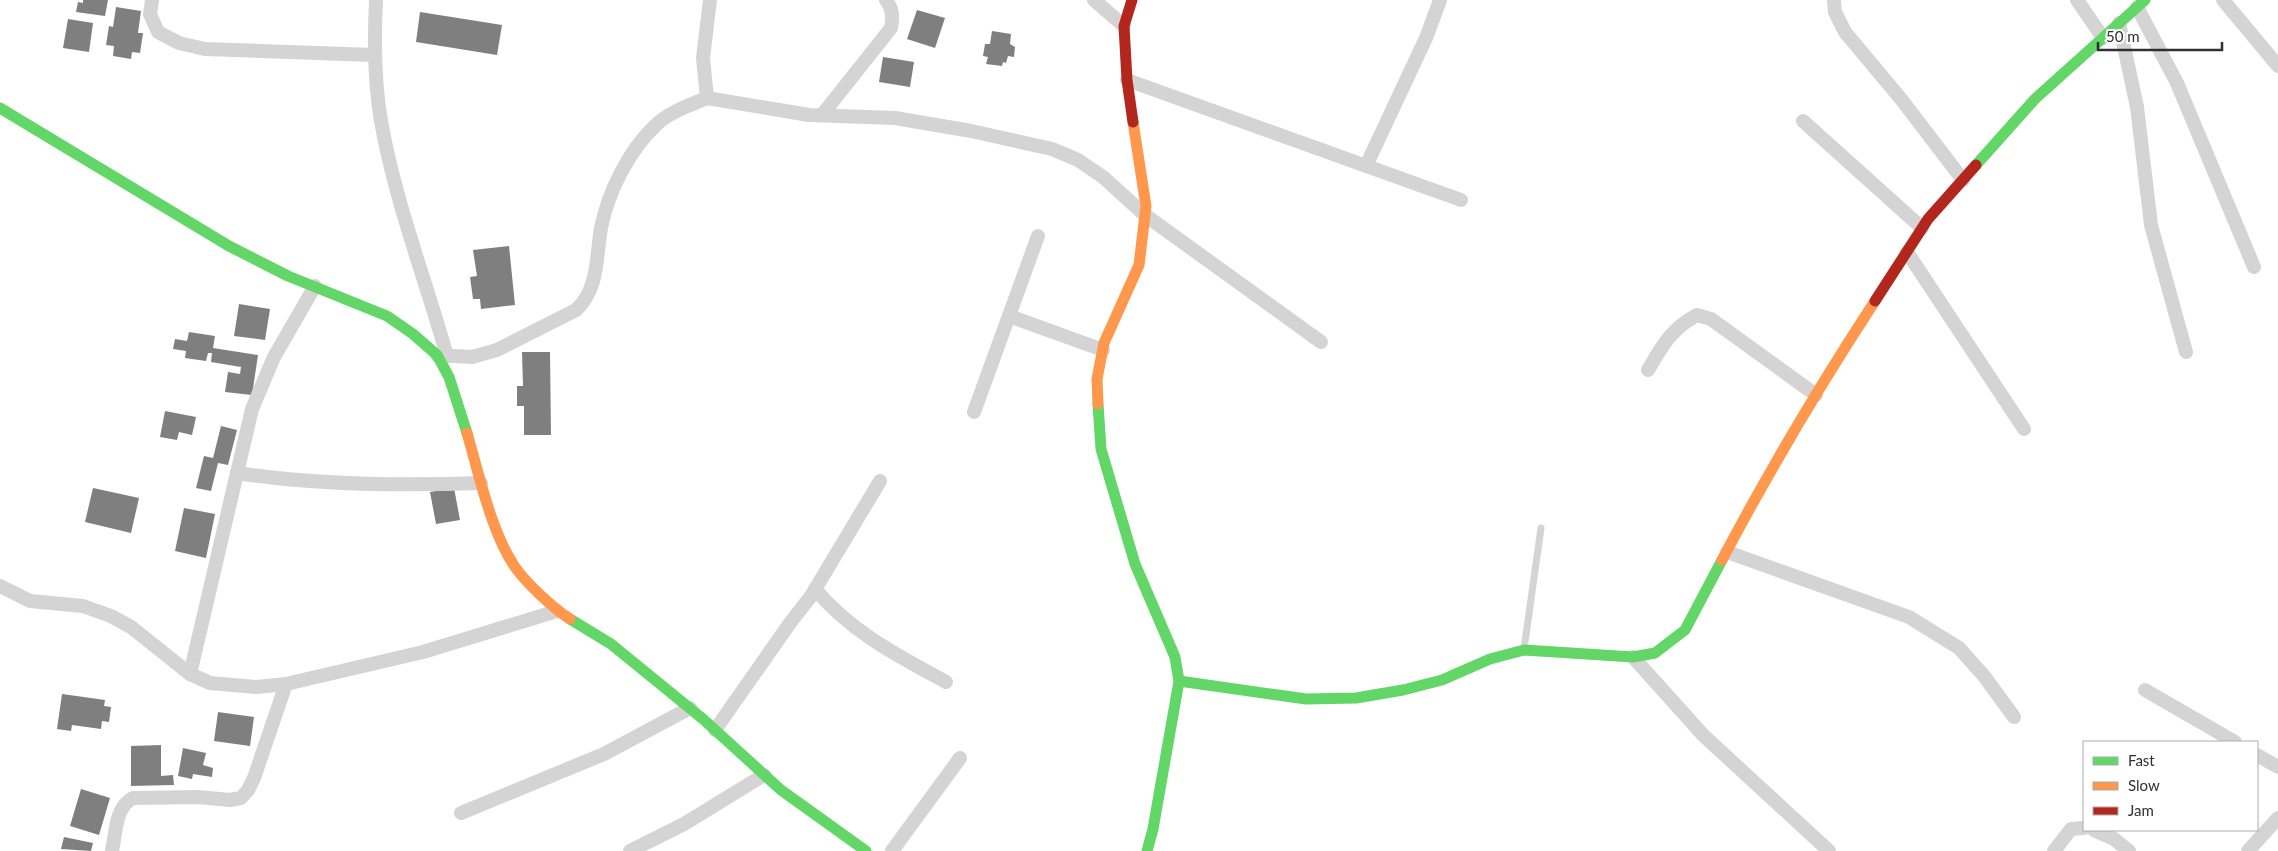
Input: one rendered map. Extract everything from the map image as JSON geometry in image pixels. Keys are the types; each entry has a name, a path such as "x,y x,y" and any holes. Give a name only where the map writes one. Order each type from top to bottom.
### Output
{"street":[{"path":"152,0 150,14 158,32 188,45 205,49 374,55"},
{"path":"376,0 374,55 381,120 396,189 442,356 497,530 515,567 557,611 611,644 690,708 781,790 866,851"},
{"path":"707,98 703,58 710,0"},
{"path":"822,115 891,28 893,17 890,5 886,0"},
{"path":"1094,0 1124,26"},
{"path":"1132,0 1124,26 1128,80 1146,206 1139,265 1119,306 1103,350 1097,379 1102,448 1135,564 1175,656 1179,681 1157,811 1147,851"},
{"path":"1366,166 1426,38 1440,0"},
{"path":"1834,0 1835,12 1845,32 1901,99 1963,180"},
{"path":"2077,0 2103,38"},
{"path":"2223,0 2278,66"},
{"path":"1179,681 1306,699 1356,698 1403,690 1442,680 1490,659 1524,650 1633,657 1656,653 1686,630 1750,507 1836,360 1922,228 2036,99 2141,3 2177,83 2254,267"},
{"path":"2120,23 2137,107 2151,225 2186,352"},
{"path":"1128,80 1461,200"},
{"path":"0,108 229,246 288,276 386,316 442,356 472,357 497,350 576,310 586,301 593,282 602,226 624,168 656,124 675,112 707,98 774,110 822,115 895,118 971,131 1052,149 1078,160 1103,176 1145,215 1321,342"},
{"path":"1803,120 1922,228"},
{"path":"974,412 1038,236"},
{"path":"1907,252 2024,429"},
{"path":"190,674 252,409 274,357 315,286"},
{"path":"1009,316 1103,350"},
{"path":"1648,370 1668,336 1686,321 1697,316 1710,319 1816,395"},
{"path":"237,473 269,478 411,486 482,482"},
{"path":"715,730 815,589 880,480"},
{"path":"1727,552 1909,617 1960,648 1984,676 2014,717"},
{"path":"0,586 30,601 82,606 111,616 131,627 190,674 210,683 232,686 256,687 286,684 423,652 557,611"},
{"path":"815,589 830,608 853,627 887,650 946,682"},
{"path":"1633,657 1704,735 1830,851"},
{"path":"112,851 121,809 127,801 133,798 230,800 240,798 248,790 254,778 286,684"},
{"path":"2145,690 2234,741"},
{"path":"461,813 604,754 690,708"},
{"path":"2258,755 2278,767"},
{"path":"892,851 960,758"},
{"path":"630,851 684,824 764,774"},
{"path":"2248,851 2278,818"},
{"path":"2054,851 2070,830 2083,828"},
{"path":"2096,831 2114,839 2129,851"}],"lane":[{"path":"1524,650 1541,528"}],"building":[{"path":"83,0 108,0 105,16 76,12 78,2 83,3"},
{"path":"116,7 141,11 138,33 143,33 140,53 132,52 131,59 113,56 114,46 106,45 109,26 113,27"},
{"path":"917,10 945,18 935,48 907,39"},
{"path":"420,12 502,25 497,55 416,42"},
{"path":"68,19 93,23 89,52 63,48"},
{"path":"992,31 1011,34 1010,44 1015,47 1014,57 1008,56 1006,63 1003,62 1002,66 986,64 988,57 983,56 985,44 990,44"},
{"path":"883,57 914,62 910,87 879,82"},
{"path":"509,246 515,305 481,309 480,299 473,299 470,277 477,276 473,250"},
{"path":"239,304 270,309 265,340 234,336"},
{"path":"189,332 215,336 213,348 258,355 252,395 225,392 228,372 240,374 241,367 211,362 212,353 208,353 206,361 185,358 186,351 173,349 175,339 187,341"},
{"path":"522,352 550,352 551,435 524,435 524,406 517,406 517,386 523,386"},
{"path":"165,411 196,417 192,435 179,432 177,440 160,437"},
{"path":"221,426 237,430 228,465 218,463 211,491 196,488 204,456 213,458"},
{"path":"93,488 139,498 131,533 85,522"},
{"path":"454,488 460,520 436,524 430,492"},
{"path":"184,508 215,514 206,558 175,551"},
{"path":"62,694 105,700 104,706 111,707 109,722 102,721 101,729 72,725 71,731 57,729"},
{"path":"218,712 254,717 250,746 214,741"},
{"path":"161,745 161,776 173,775 174,785 131,786 131,746"},
{"path":"183,748 206,753 203,765 213,768 212,777 193,774 192,779 178,776"},
{"path":"81,789 110,798 99,835 70,826"},
{"path":"64,837 93,843 91,851 61,849"}],"traffic: fast":[{"path":"1976,165 2035,99 2145,0"},
{"path":"0,108 229,246 288,276 387,316 413,334 437,355 449,377 467,433"},
{"path":"1098,404 1101,449 1135,564 1175,657 1179,681 1153,829 1147,851"},
{"path":"1179,681 1306,699 1356,698 1403,690 1442,680 1490,659 1524,650 1633,657 1655,653 1685,630 1722,560"},
{"path":"570,619 611,644 703,719 781,790 866,851"}],"traffic: slow":[{"path":"1098,404 1097,379 1104,343 1139,265 1146,206 1133,122"},
{"path":"1722,560 1834,364 1875,301"},
{"path":"467,433 486,502 507,553 515,567 533,588 570,619"}],"traffic: jam":[{"path":"1132,0 1124,26 1127,80 1133,122"},
{"path":"1875,301 1928,219 1976,165"}]}
